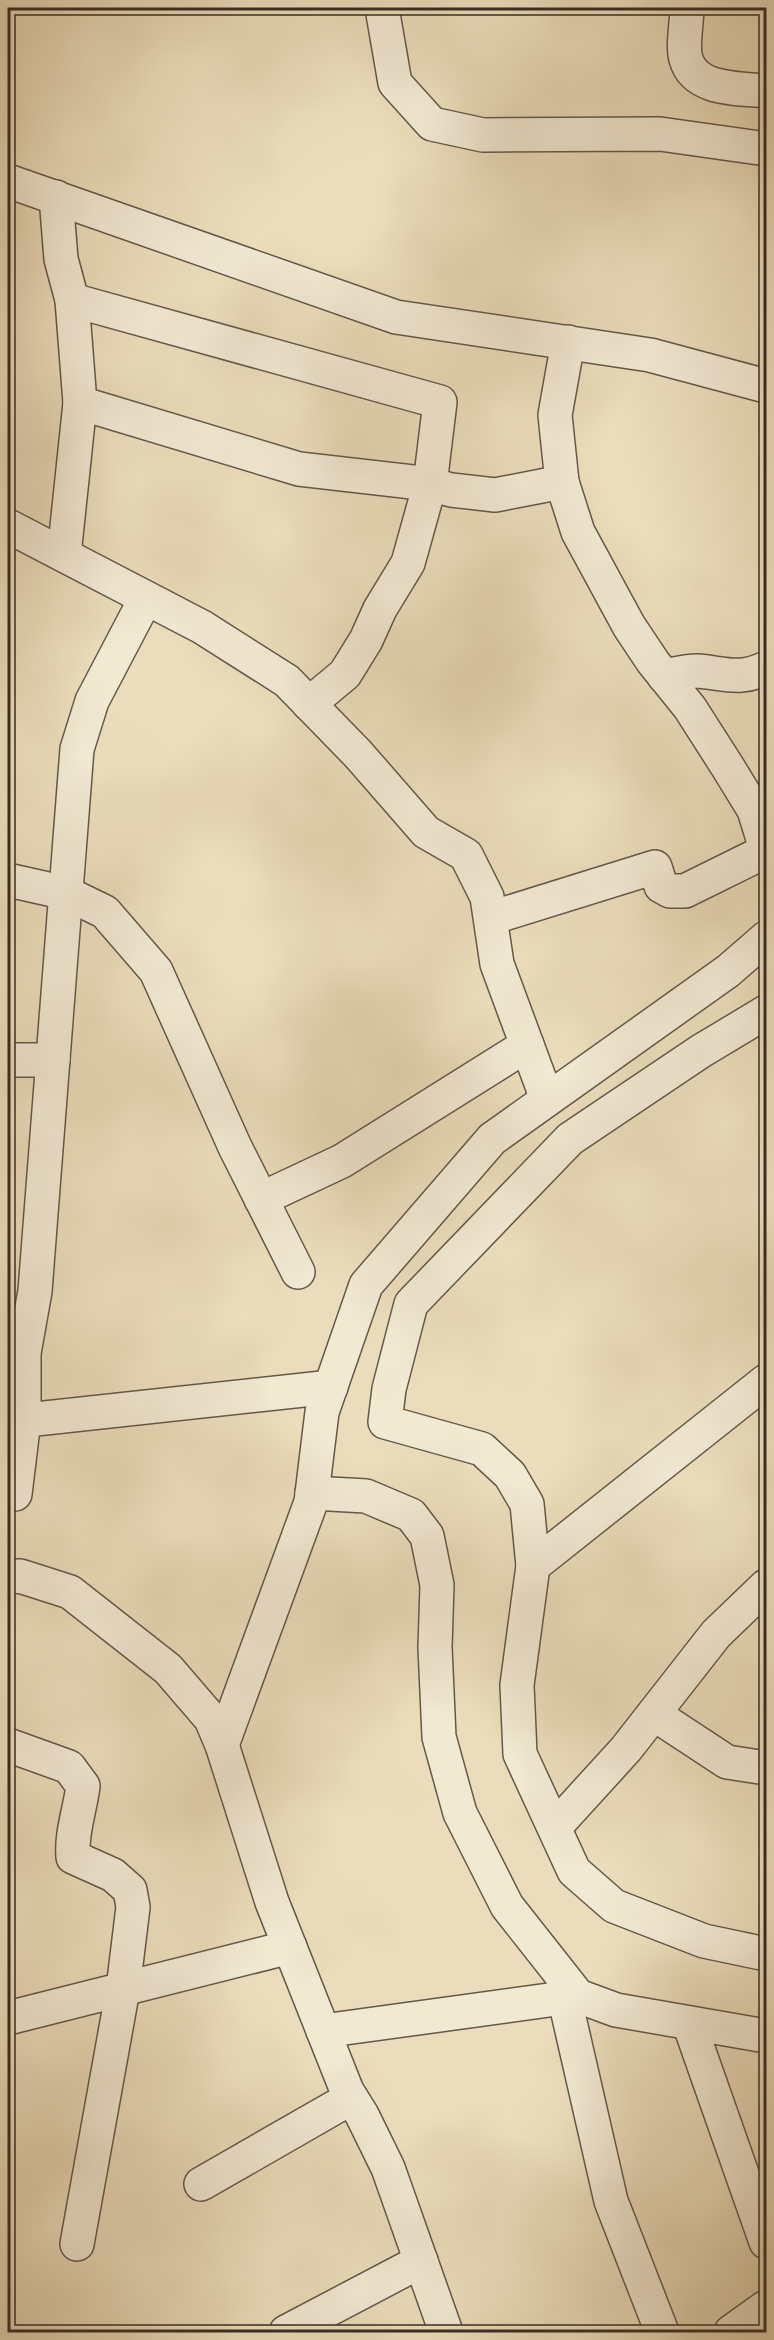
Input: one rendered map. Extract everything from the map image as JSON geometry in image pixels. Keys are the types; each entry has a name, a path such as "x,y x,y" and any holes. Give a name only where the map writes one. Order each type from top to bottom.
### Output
{"street":[{"path":"382,8 395,83 432,124 483,135 660,134 766,148"},
{"path":"687,8 686,58 695,76 717,86 766,91"},
{"path":"8,181 396,317 650,354 766,386"},
{"path":"56,198 61,259 72,300 80,403 64,555"},
{"path":"72,300 440,402 430,484 408,563 345,674 309,704"},
{"path":"491,918 654,867 661,886 670,891 685,891 766,850 754,810 690,708 629,627 578,532 562,482 555,415 568,342"},
{"path":"80,403 299,469 430,484 452,490 495,495 562,482"},
{"path":"8,526 202,627 286,681 358,754 426,832 466,855 487,897 497,964 527,1045 540,1104 570,1139"},
{"path":"15,1494 16,1345 35,1292 77,749 92,701 146,598"},
{"path":"664,675 695,671 725,676 752,675 766,668"},
{"path":"8,880 66,894 105,912 156,971 235,1147 298,1272"},
{"path":"222,1745 311,1502 326,1400 366,1285 492,1139 728,971 766,938"},
{"path":"766,1012 701,1051 570,1139 411,1304 389,1389 385,1422 482,1449 510,1475 527,1504 533,1566 517,1684 520,1754 574,1871 614,1905 704,1941 766,1954"},
{"path":"261,1199 342,1161 527,1045"},
{"path":"8,1060 53,1060"},
{"path":"533,1566 766,1381"},
{"path":"16,1421 326,1400"},
{"path":"313,1488 366,1496 411,1515 427,1536 437,1585 435,1647 439,1737 460,1813 507,1906 571,1998 611,2201 662,2332"},
{"path":"8,1577 20,1576 70,1592 168,1669 211,1719 222,1745 272,1902 351,2098 388,2168 446,2332"},
{"path":"555,1827 626,1749 716,1634 761,1600"},
{"path":"654,1714 727,1762 766,1768"},
{"path":"8,1745 69,1767 83,1786 72,1839 73,1857 113,1875 130,1890 133,1907 123,1989 76,2244"},
{"path":"8,2018 290,1947"},
{"path":"323,2031 571,1998 616,2010 766,2036"},
{"path":"689,2023 766,2242"},
{"path":"201,2184 351,2098"},
{"path":"286,2332 421,2261"},
{"path":"731,2332 766,2307"}]}
